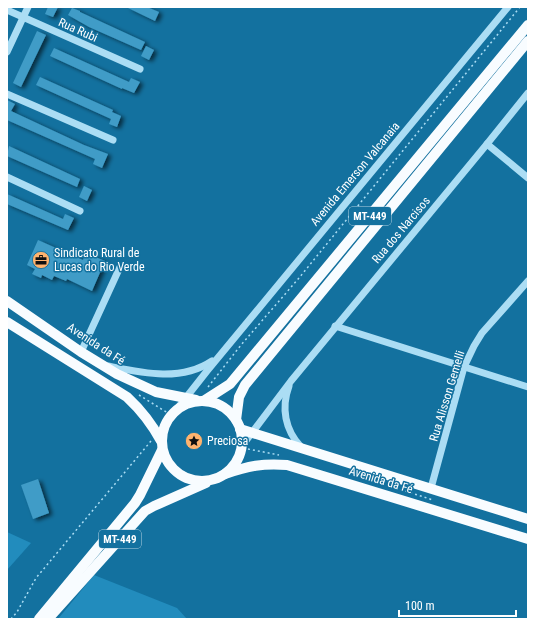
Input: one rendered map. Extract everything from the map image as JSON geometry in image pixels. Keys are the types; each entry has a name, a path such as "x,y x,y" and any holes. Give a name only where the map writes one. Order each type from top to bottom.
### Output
{"main road":[{"name":"MT-449","path":"39,619 140,495 168,418 177,409 230,384 528,25"},
{"name":"MT-449","path":"48,619 145,511 217,479 234,466 239,457 242,446 238,424 239,397 250,379 528,41"},
{"name":"Avenida da Fé","path":"7,301 81,352 117,374 156,392 196,399"},
{"path":"7,322 127,397 147,418 160,442 165,459 170,467 178,475 188,480 208,482"},
{"path":"196,399 222,406 231,414 238,424"},
{"name":"Avenida da Fé","path":"238,424 252,433 528,519"},
{"name":"Avenida da Fé","path":"225,474 257,465 287,465 528,539"}],"street":[{"path":"7,52 28,7"},
{"name":"Avenida Emerson Valcanaia","path":"196,399 220,355 508,7"},
{"name":"Rua Rubi","path":"7,10 140,69"},
{"name":"Rua dos Narcisos","path":"242,446 291,381 528,93"},
{"path":"7,94 113,140"},
{"path":"487,144 528,178"},
{"path":"7,177 80,211"},
{"path":"81,352 120,267"},
{"name":"Rua Alisson Gemelli","path":"431,488 464,367 478,338 526,286"},
{"path":"336,326 528,387"},
{"path":"100,364 143,373 177,374 202,367 220,355"},
{"name":"Rua dos Narcisos","path":"291,381 286,397 285,416 290,434 302,448"},
{"path":"177,409 196,399"}],"path":[{"path":"196,399 208,387 241,345 299,278 520,7"},
{"path":"11,619 17,612 36,578 147,445 160,442"}],"shaded area":[{"path":"7,532 31,543 7,570"},
{"path":"94,575 177,608 187,619 58,619"}],"building":[{"path":"48,7 58,7 53,17 45,14"},
{"path":"126,7 147,7 159,12 155,21"},
{"path":"72,8 145,42 141,50 89,27 68,15"},
{"path":"37,31 46,35 21,87 13,83"},
{"path":"146,46 154,50 149,60 141,56"},
{"path":"54,48 129,82 131,78 140,82 134,93 122,89 50,56"},
{"path":"40,77 113,110 112,112 121,116 117,127 109,124 111,119 36,85"},
{"path":"7,100 15,104 11,111 84,145 108,154 102,168 93,164 95,159 7,120"},
{"path":"9,146 80,179 77,187 7,156"},
{"path":"84,186 92,190 87,201 79,197"},
{"path":"7,194 63,219 65,214 74,218 68,230 7,204"},
{"path":"38,240 83,260 86,253 105,261 92,291 67,279 66,281 54,276 52,280 42,275 41,278 32,274 35,269 27,265"},
{"path":"38,479 49,513 33,519 21,485"}],"place":[{"name":"Sindicato Rural de Lucas do Rio Verde","path":"41,260"},
{"name":"Preciosa","path":"194,441"}]}
